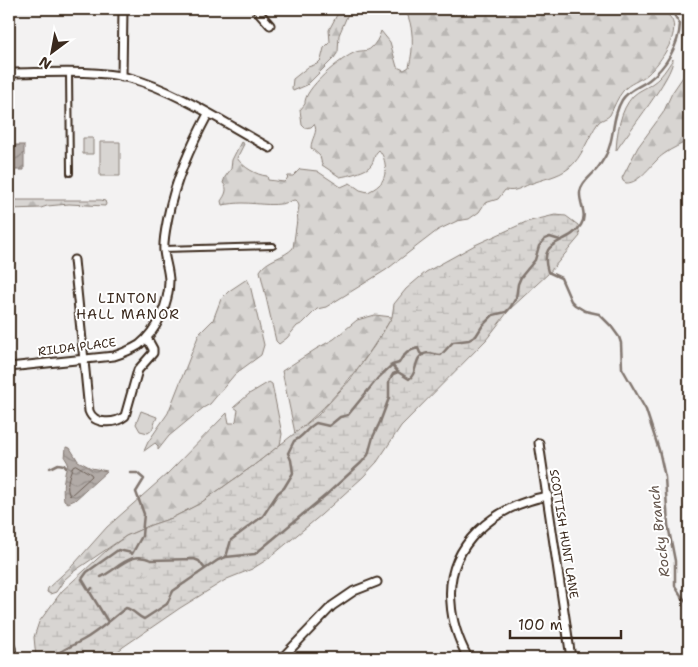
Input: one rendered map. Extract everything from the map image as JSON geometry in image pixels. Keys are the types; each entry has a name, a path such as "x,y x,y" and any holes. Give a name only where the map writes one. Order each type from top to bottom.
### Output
{"main road":[{"path":"9,648 10,658"}],"street":[{"path":"122,77 123,9"},
{"path":"256,9 270,25"},
{"path":"9,74 69,73 122,77 145,83 208,114 270,148"},
{"name":"RILDA PLACE","path":"9,367 114,356 126,352 147,338 158,319 168,293 168,275 164,249 168,215 189,151 208,114"},
{"path":"74,260 90,416 98,421 119,420 125,416 138,370 153,353 147,338"},
{"name":"SCOTTISH HUNT LANE","path":"539,444 571,658"},
{"path":"468,658 457,632 451,603 452,584 461,554 472,537 495,516 521,503 548,496"},
{"path":"282,658 332,606 359,588 377,582"}],"lane":[{"path":"69,73 70,173"},
{"path":"164,249 273,246"}],"green space":[{"path":"340,9 350,9 339,35 338,52 307,85 293,91 293,79 308,67 317,64 321,60 324,48 330,42 329,30"},
{"path":"405,9 580,11 588,9 667,9 668,15 673,21 674,29 669,46 659,62 648,74 623,91 610,115 598,123 578,159 569,168 555,176 518,189 505,190 498,199 485,203 479,212 469,219 457,221 438,230 386,270 326,307 317,309 279,344 276,341 260,271 267,264 293,248 299,206 297,201 294,200 282,204 242,203 222,205 221,201 226,190 223,183 225,177 231,169 232,160 241,142 244,144 237,158 250,170 267,176 268,180 284,182 288,176 293,176 300,169 317,171 341,187 350,183 360,190 368,192 379,185 384,177 385,163 379,150 369,167 357,173 340,177 322,165 320,156 311,148 315,127 314,124 311,127 305,128 302,125 300,110 305,104 310,90 324,74 350,55 373,46 381,31 390,42 397,67 404,70 409,67 412,37"},
{"path":"673,59 666,78 658,91 616,151 620,122 625,108 635,94 659,78"},
{"path":"689,68 689,140 664,154 636,180 626,183 622,178 638,147 663,113 672,93"},
{"path":"83,138 93,138 93,154 83,154"},
{"path":"100,142 120,142 120,176 100,176"},
{"path":"9,200 101,200 105,201 106,204 105,206 69,204 41,208 9,209"},
{"path":"555,215 566,216 578,225 580,236 549,273 510,309 486,340 401,426 377,462 321,515 268,559 252,569 227,579 180,608 110,658 36,658 34,637 39,622 62,591 107,550 126,536 172,518 199,504 253,466 318,415 351,379 379,339 392,317 394,304 406,289 426,272 475,245 526,222"},
{"path":"247,279 264,345 261,355 235,374 210,404 169,436 158,450 158,446 155,443 144,451 168,413 199,334 213,320 221,299"},
{"path":"375,315 392,317 349,380 324,407 295,433 282,371 334,339 357,320"},
{"path":"269,382 272,384 282,434 280,445 199,504 172,518 126,536 73,572 64,580 56,592 50,594 47,592 48,588 75,563 107,527 167,474 227,413 229,423 234,423 238,410 234,407 249,394"},
{"path":"141,411 157,417 152,430 148,433 140,431 136,424"}],"water":[{"path":"9,145 24,145 24,170 9,170"},
{"path":"66,447 70,448 78,461 91,468 107,471 75,500 68,503 64,500 63,490 68,463 65,458"}],"waterway":[{"name":"Rocky Branch","path":"674,9 673,13 680,24 674,48 661,69 646,82 628,93 622,100 616,114 609,149 598,167 584,183 580,192 583,221 575,232 550,247 546,261 548,272 561,278 571,301 585,311 599,314 619,337 622,368 646,410 659,450 665,477 668,525 675,561 675,586 689,604"},
{"path":"52,658 100,629 126,608 144,619 167,604 173,591 218,560 226,557 255,554 326,495 368,455 373,437 389,398 389,381 393,374 398,372 409,379 423,354 441,355 453,342 469,340 476,336 493,315 506,312 516,298 521,277 535,260 539,246 545,239 550,237 560,240"},
{"path":"392,365 399,363 406,354 418,348 423,355"},
{"path":"226,557 231,540 263,516 293,473 288,453 294,441 316,423 329,426 340,417 348,415 378,378 392,365 398,372"},
{"path":"50,468 58,464 64,465 66,468"},
{"path":"130,473 137,473 144,479 136,492 144,514 142,536 132,554"},
{"path":"108,622 82,579 87,572 118,550 132,553"},
{"path":"101,577 137,557 151,560 194,559 199,561 205,569"},
{"path":"89,592 92,588"}],"district":[{"name":"LINTON HALL MANOR","path":"128,306"}]}
